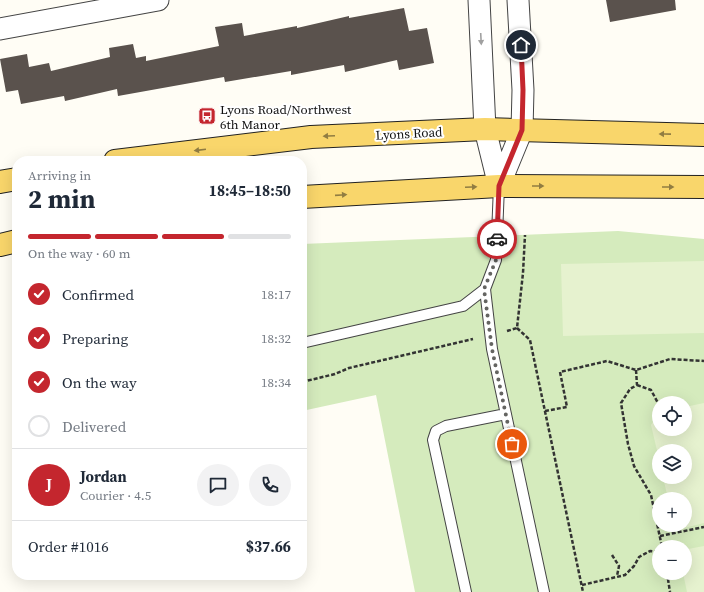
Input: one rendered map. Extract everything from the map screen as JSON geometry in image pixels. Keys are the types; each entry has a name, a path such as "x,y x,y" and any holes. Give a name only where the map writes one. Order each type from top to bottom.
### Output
{"main road":[{"name":"Lyons Road","path":"156,156 311,137 485,129 704,135"},
{"path":"0,182 12,180"},
{"path":"307,197 499,186 704,187"},
{"path":"0,245 12,242"}],"street":[{"path":"0,29 158,0"},
{"path":"479,0 485,129 499,186"},
{"path":"499,186 522,130 523,90 518,0"}],"lane":[{"path":"307,342 463,306 484,289 496,260 499,186"},
{"path":"484,289 490,335 544,592"},
{"path":"466,592 433,440 436,431 446,426 506,414"}],"path":[{"path":"517,328 523,273 525,235"},
{"path":"307,381 335,374 349,368 517,328"},
{"path":"517,328 530,340 583,592"},
{"path":"545,411 567,406 560,372 607,361 636,370 670,359 704,361"},
{"path":"636,370 637,385"},
{"path":"637,385 650,390 654,396"},
{"path":"637,385 630,389 621,403 628,444 634,466 651,495 661,540"},
{"path":"660,536 704,527"},
{"path":"582,585 625,575 634,566 639,557 652,551"},
{"path":"612,555 619,566 617,576"},
{"path":"668,580 670,592"}],"green space":[{"path":"618,231 704,239 704,592 415,592 376,395 307,410 307,244"},
{"path":"704,261 704,333 563,336 561,264"},
{"path":"704,403 704,523 692,526 692,492 666,492 665,484 692,484 692,444 655,444 654,436 692,436 692,406"},
{"path":"704,546 704,592 687,592 684,580 692,580 692,548"}],"building":[{"path":"606,0 675,0 676,10 610,22"},
{"path":"404,8 409,31 427,28 434,63 399,70 397,60 345,72 344,65 291,75 291,71 225,82 224,77 118,96 117,89 65,101 64,96 21,104 18,90 6,92 0,59 27,54 29,67 49,63 51,71 110,57 109,48 133,44 136,58 146,56 146,61 219,46 215,27 242,23 244,36 297,26 297,28 349,16 349,18"}],"way so far":[{"path":"497,239 496,260 484,289 492,349 512,444"}],"place":[{"name":"Lyons Road/Northwest 6th Manor","path":"207,116"}],"route":[{"path":"497,239 499,186 522,130 523,90 521,45"}]}
